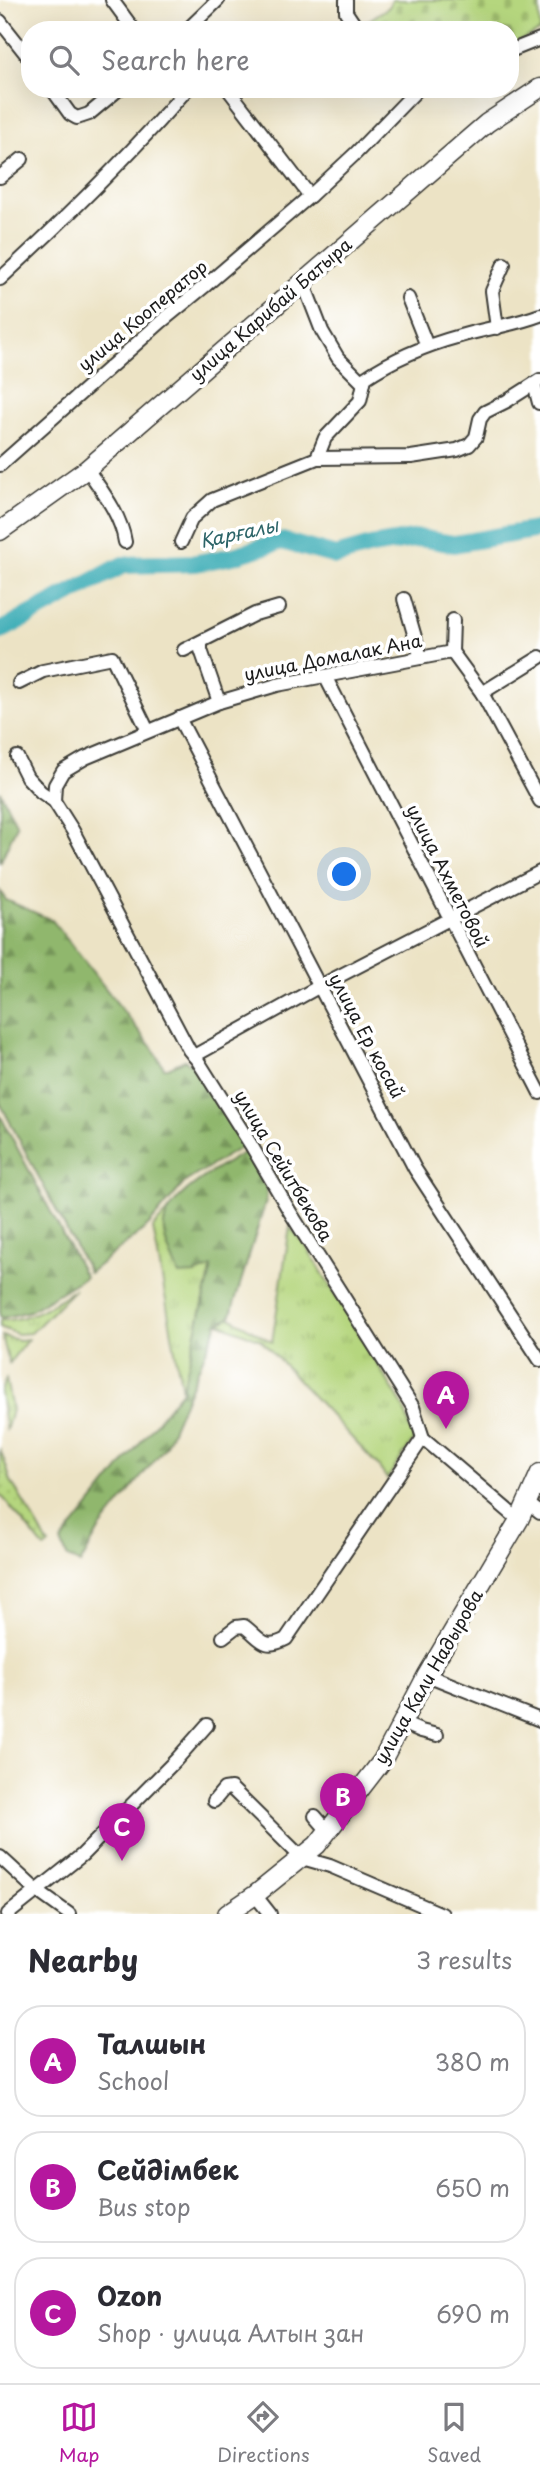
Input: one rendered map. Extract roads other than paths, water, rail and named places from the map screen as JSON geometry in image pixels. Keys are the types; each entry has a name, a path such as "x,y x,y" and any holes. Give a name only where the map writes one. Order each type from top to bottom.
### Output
{"street":[{"path":"112,0 127,21"},
{"path":"196,21 218,0"},
{"path":"346,0 346,12 352,21"},
{"path":"0,20 21,47"},
{"path":"519,47 540,39"},
{"name":"улица Карибай Батыра","path":"0,531 87,469 487,123 540,88"},
{"path":"58,98 70,114 77,118 89,114 108,98"},
{"path":"0,279 142,142 179,98"},
{"path":"235,98 310,196"},
{"name":"улица Кооператор","path":"0,464 162,321 310,196 356,153 405,98"},
{"path":"0,177 22,159"},
{"path":"497,328 492,291 504,264"},
{"path":"303,282 317,320 338,358 363,383"},
{"path":"408,298 427,346"},
{"path":"317,458 325,438 360,401 365,378 377,369 427,346 540,315"},
{"path":"181,542 192,518 212,500 317,458 411,457 457,450 472,442 485,412 507,401 538,392"},
{"path":"87,469 112,507 124,532 125,542"},
{"path":"404,599 421,658"},
{"path":"184,650 255,614 279,607"},
{"path":"453,620 452,652 482,693 540,801"},
{"path":"201,642 201,650 219,702"},
{"name":"улица Домалак Ана","path":"54,800 55,785 64,771 85,758 219,702 277,685 452,652"},
{"path":"19,682 43,671 112,657 148,731"},
{"path":"482,693 540,657"},
{"name":"улица Ахметовой","path":"325,676 540,1093"},
{"name":"улица Ер косай","path":"179,718 415,1168 540,1360"},
{"path":"16,757 27,777 41,792 54,800"},
{"name":"улица Сейитбекова","path":"54,800 189,1051 413,1407 423,1438"},
{"path":"194,1056 320,986 540,872"},
{"path":"223,1637 236,1627 244,1626 264,1643 275,1645 286,1639 423,1438 519,1520"},
{"name":"улица Кали Надырова","path":"227,1914 302,1858 329,1832 382,1761 427,1675 519,1520 533,1508 540,1473"},
{"path":"427,1675 540,1720"},
{"path":"402,1723 437,1735"},
{"path":"8,1914 82,1855 207,1725"},
{"path":"214,1801 224,1789 231,1788 302,1858 330,1866 442,1914"},
{"path":"315,1816 329,1832"},
{"path":"0,1857 37,1891 69,1914"},
{"path":"255,1895 270,1914"}],"waterway":[{"name":"Қарғалы","path":"0,631 123,565 196,563 233,556 282,541 336,556 371,546 419,538 454,544 540,529"}],"place":[{"name":"Талшын","path":"446,1429"},
{"name":"Сейдімбек","path":"343,1831"},
{"name":"Ozon","path":"122,1861"}]}
